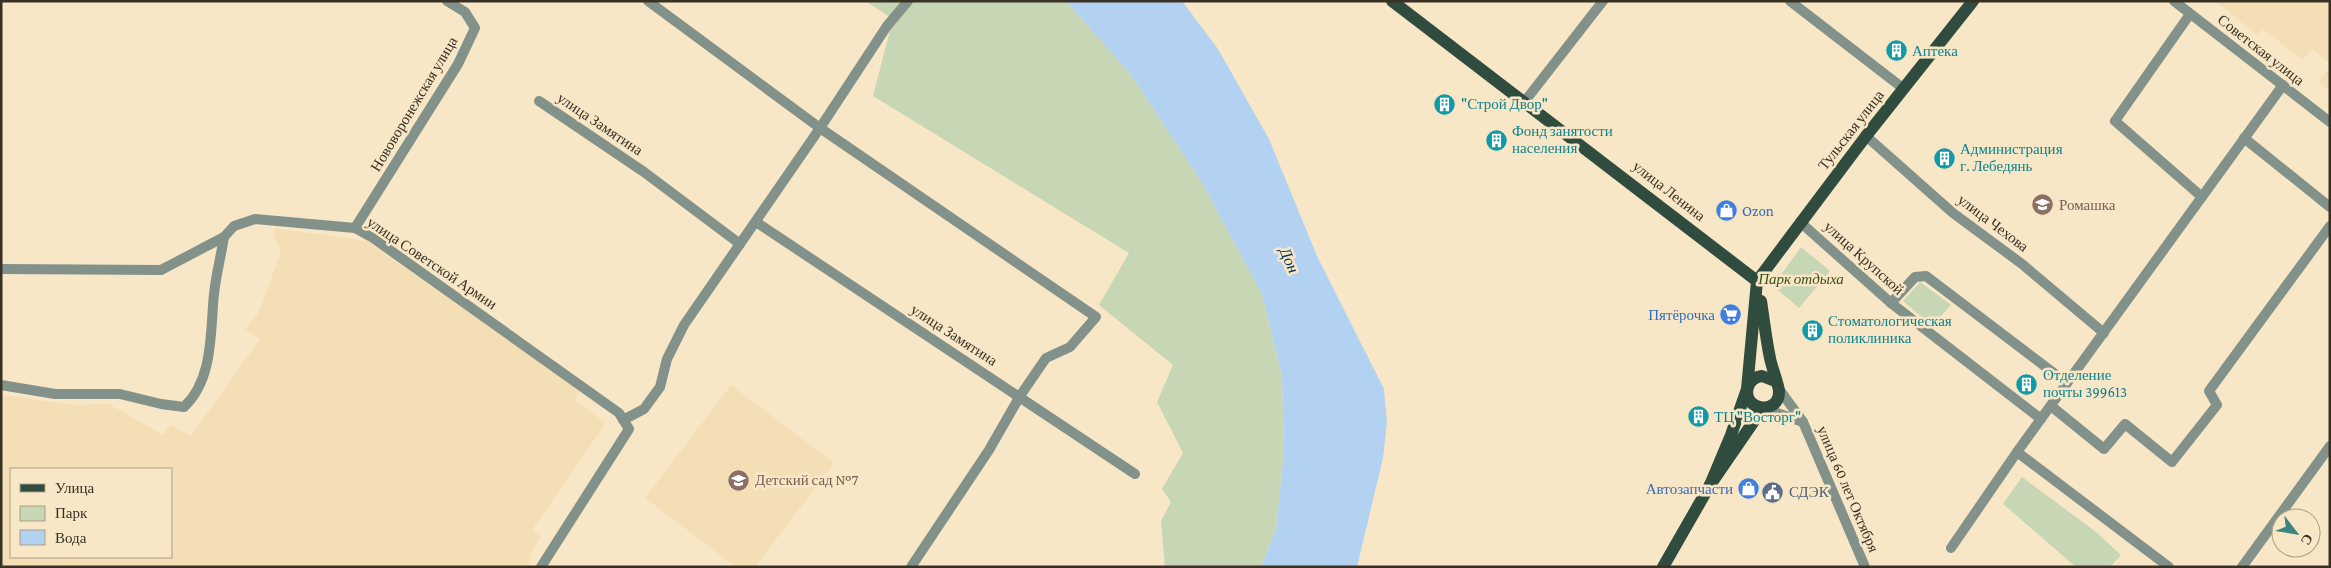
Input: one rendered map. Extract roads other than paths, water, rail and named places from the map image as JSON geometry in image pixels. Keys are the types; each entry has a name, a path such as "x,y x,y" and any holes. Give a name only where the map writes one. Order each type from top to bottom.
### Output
{"main road":[{"name":"улица Ленина","path":"1392,1 1758,281"},
{"name":"Тульская улица","path":"1710,485 1731,435 1747,389 1758,281 1800,222 1866,136 1973,1"},
{"path":"1758,281 1769,356 1777,385 1775,403 1763,408 1757,407 1750,401 1747,389 1753,379 1758,376 1767,376 1777,385"},
{"path":"1662,567 1710,485 1763,408"}],"street":[{"name":"Нововоронежская улица","path":"355,228 458,64 475,28 465,12 447,1"},
{"path":"648,1 820,128 1096,317 1070,347 1046,358 1020,396 989,450 911,567"},
{"path":"541,567 622,442 628,430 623,420 644,409 660,387 667,358 684,325 820,128 887,26 908,1"},
{"path":"1525,101 1603,1"},
{"path":"1790,1 1904,89"},
{"name":"Советская улица","path":"2174,1 2330,122"},
{"path":"2190,14 2115,121 2202,197"},
{"path":"1951,548 2016,452 2282,85"},
{"name":"улица Замятина","path":"539,101 644,172 740,244"},
{"name":"улица Чехова","path":"1866,136 1953,213 2022,264 2104,332"},
{"path":"2244,138 2330,207"},
{"name":"улица Советской Армии","path":"1,269 161,270 224,237 234,226 255,219 355,228 373,238 619,413 623,420"},
{"name":"улица Замятина","path":"756,222 1135,474"},
{"name":"улица Крупской","path":"1800,222 1891,303 2041,419"},
{"path":"2051,406 2104,449 2125,424 2172,462 2217,405 2209,391 2330,226"},
{"path":"1,386 55,394 120,394 161,404 184,407 193,398 204,375 211,340 214,293 224,237"},
{"path":"1891,303 1915,277 1926,276 2067,383"},
{"name":"улица 60 лет Октября","path":"1777,385 1803,422 1865,567"},
{"name":"улица 60 лет Октября","path":"1763,408 1803,422"},
{"path":"2242,567 2330,446"},
{"path":"2016,452 2169,567"}],"water":[{"name":"Дон","path":"1066,1 1182,1 1218,49 1269,139 1317,256 1384,389 1387,423 1383,458 1357,567 1261,567 1276,529 1284,451 1282,376 1262,294 1202,183 1132,76"}],"place":[{"name":"Аптека","path":"1896,51"},
{"name":"\"Строй Двор\"","path":"1445,104"},
{"name":"Фонд занятости населения","path":"1496,140"},
{"name":"Администрация г. Лебедянь","path":"1944,158"},
{"name":"Ромашка","path":"2043,205"},
{"name":"Ozon","path":"1726,211"},
{"name":"Пятёрочка","path":"1731,315"},
{"name":"Стоматологическая поликлиника","path":"1812,330"},
{"name":"Отделение почты 399613","path":"2027,384"},
{"name":"ТЦ \"Восторг\"","path":"1698,417"},
{"name":"Детский сад №7","path":"739,480"},
{"name":"Автозапчасти","path":"1749,489"},
{"name":"СДЭК","path":"1773,492"}],"park label":[{"name":"Парк отдыха","path":"1801,279"}]}
